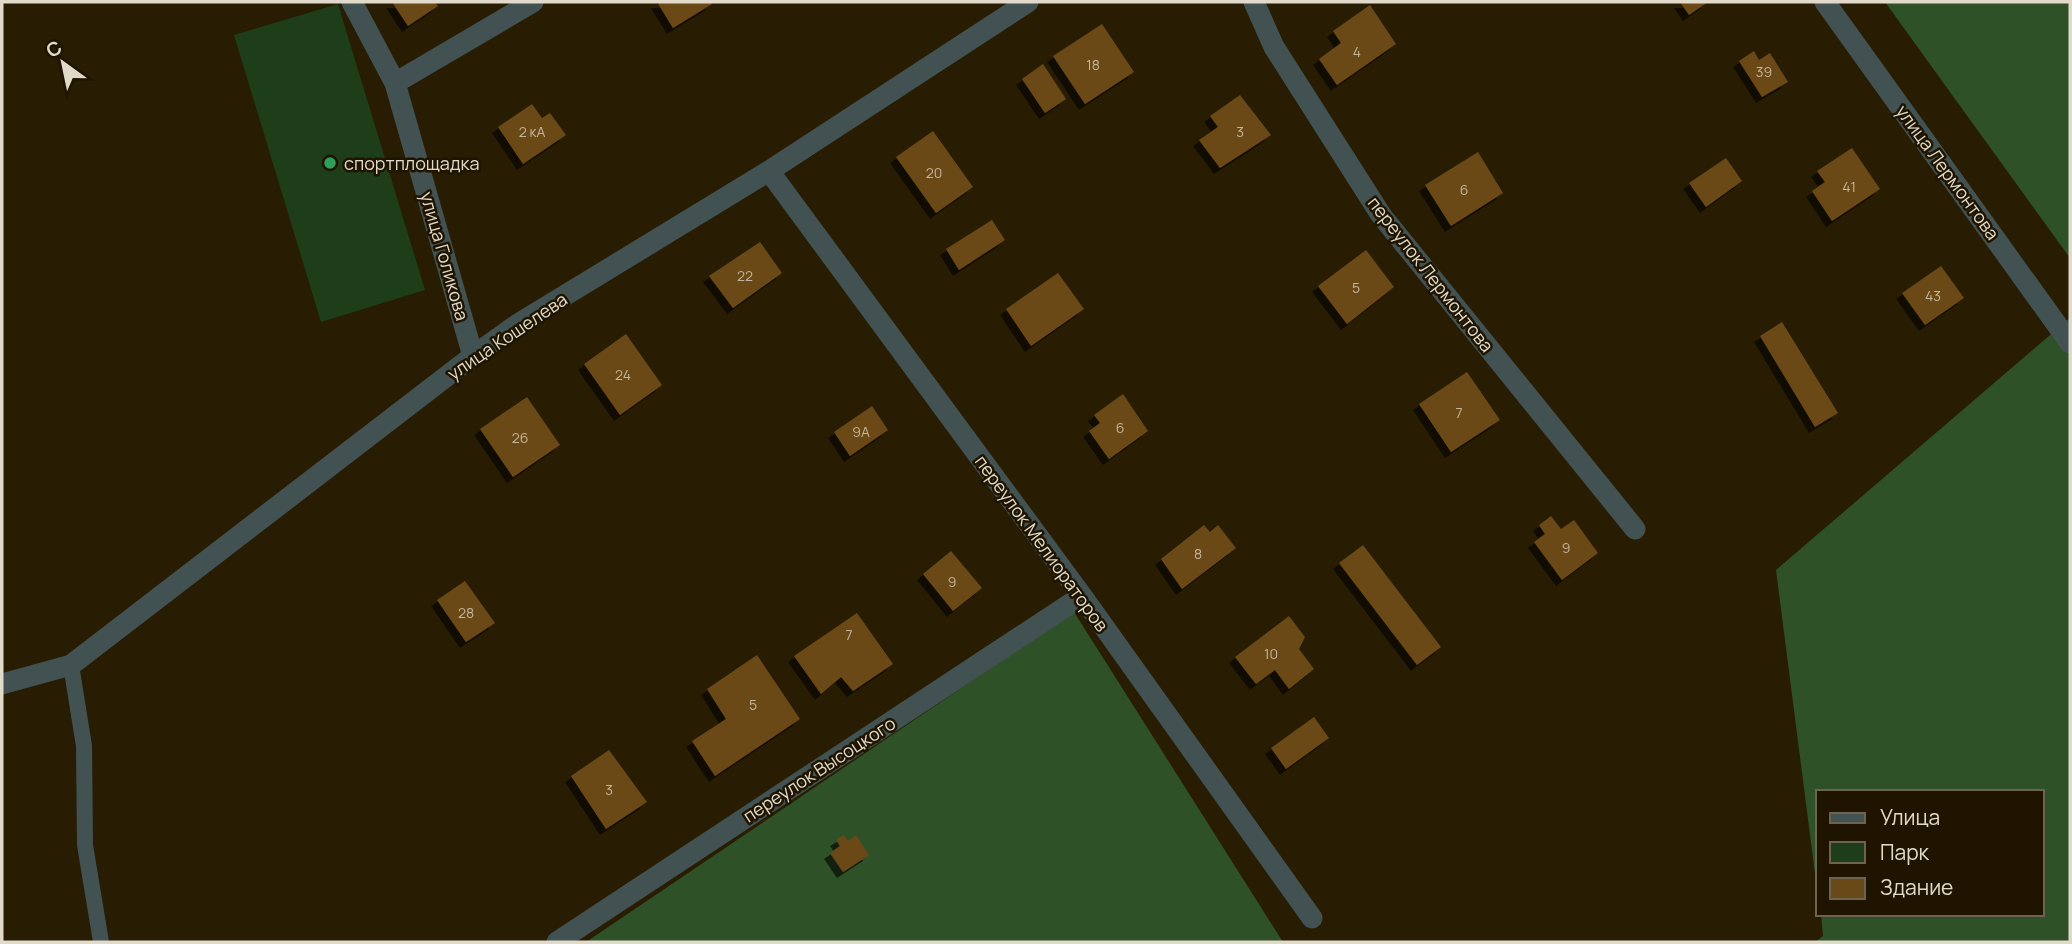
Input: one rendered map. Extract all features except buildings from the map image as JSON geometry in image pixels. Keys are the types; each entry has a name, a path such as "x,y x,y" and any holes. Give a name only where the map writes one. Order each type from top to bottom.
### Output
{"street":[{"name":"улица Голикова","path":"352,2 395,83 473,356"},
{"path":"395,83 533,2"},
{"name":"улица Кошелева","path":"2,684 71,665 473,356 519,324 769,171 1028,2"},
{"name":"переулок Лермонтова","path":"1254,2 1274,47 1381,215 1635,529"},
{"name":"улица Лермонтова","path":"1825,2 2070,343"},
{"name":"переулок Мелиораторов","path":"769,171 1082,596 1312,918"},
{"name":"переулок Высоцкого","path":"557,942 1082,596"}],"lane":[{"path":"71,665 84,746 85,845 101,942"}],"green space":[{"path":"1885,2 2070,2 2070,258"},
{"name":"спортплощадка","path":"338,4 425,290 321,322 234,35"},
{"path":"2070,318 2070,942 1815,942 1823,936 1821,916 2044,916 2044,790 1816,790 1816,881 1776,570"},
{"path":"1074,612 1283,942 586,942"}],"place":[{"name":"спортплощадка","path":"330,163"}]}
